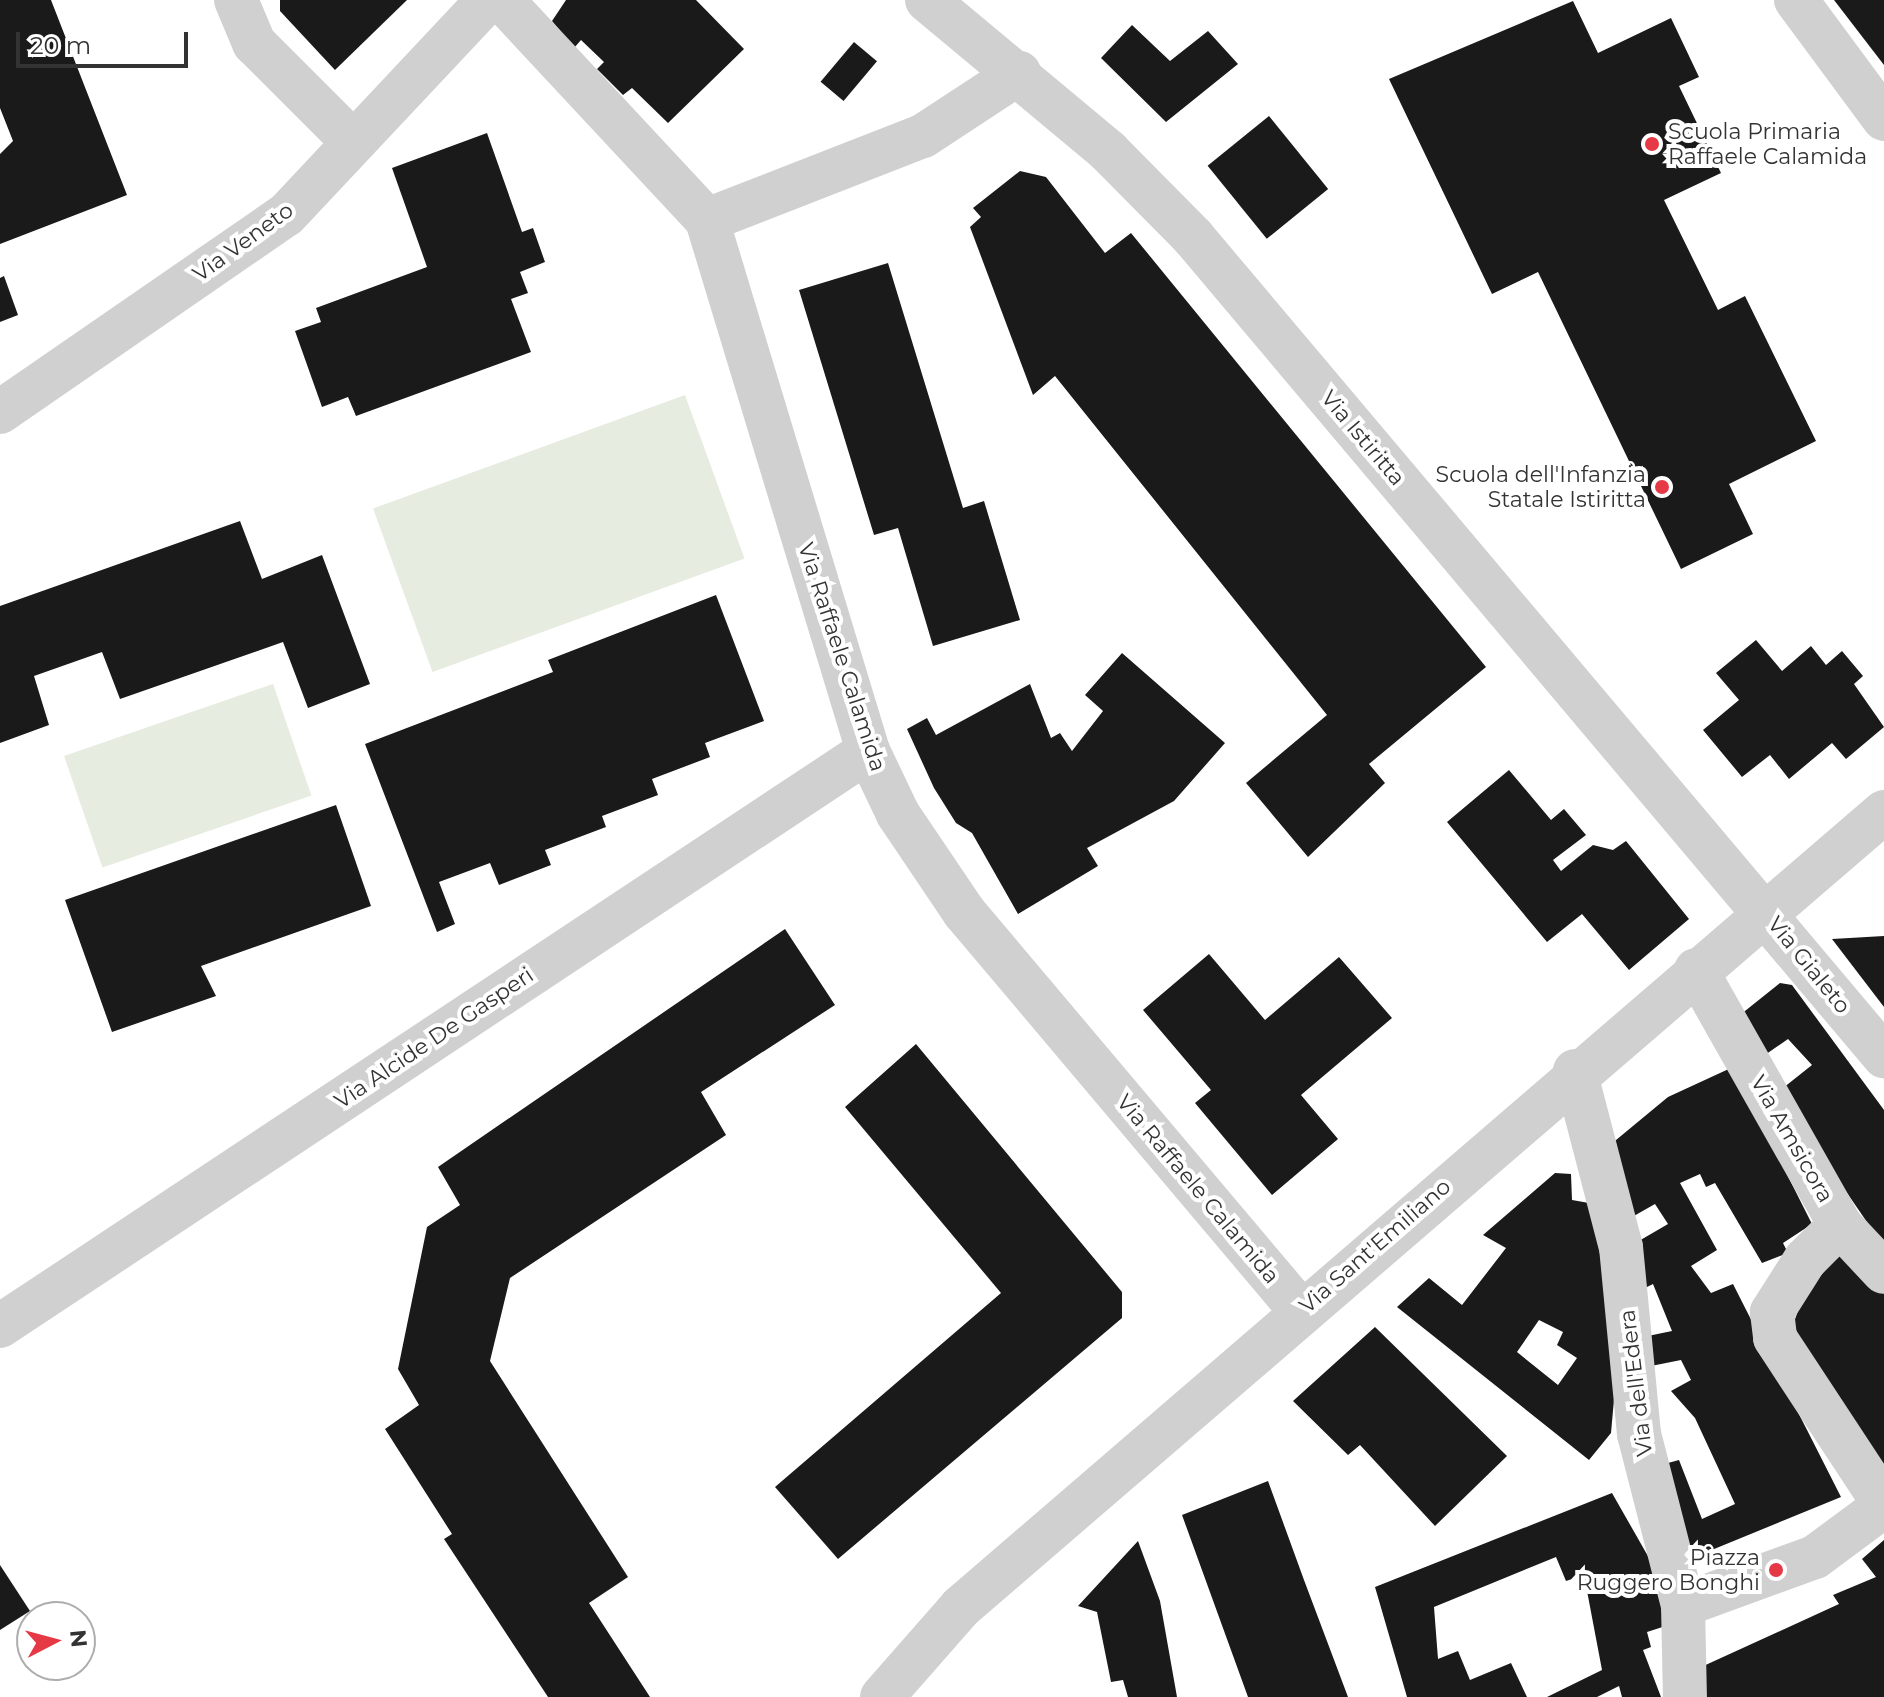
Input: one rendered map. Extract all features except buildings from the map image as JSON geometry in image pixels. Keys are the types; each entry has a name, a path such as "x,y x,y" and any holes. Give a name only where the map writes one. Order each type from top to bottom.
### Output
{"street":[{"path":"236,0 254,43 354,143"},
{"name":"Via Veneto","path":"0,412 286,215 488,0"},
{"name":"Via Raffaele Calamida","path":"502,0 707,220 868,751 898,814 964,912 1300,1310"},
{"name":"Via Istiritta","path":"927,0 1019,73 1193,237 1765,911"},
{"path":"1796,0 1884,119"},
{"path":"707,220 923,136 1019,73"},
{"name":"Via Alcide De Gasperi","path":"0,1326 868,751"},
{"name":"Via Sant'Emiliano","path":"882,1697 961,1607 1575,1071 1884,812"},
{"name":"Via Gialeto","path":"1765,911 1884,1056"},
{"name":"Via Amsicora","path":"1696,970 1840,1225 1805,1260 1772,1312 1775,1338 1884,1505"},
{"name":"Via dell'Edera","path":"1575,1071 1621,1247 1639,1434 1683,1605 1685,1697"},
{"path":"1840,1225 1884,1272"},
{"path":"1683,1605 1815,1557 1884,1505"}],"shaded area":[{"path":"685,395 745,559 433,672 373,509"},
{"path":"273,684 311,796 102,868 64,756"}],"place":[{"name":"Scuola Primaria Raffaele Calamida","path":"1652,144"},
{"name":"Scuola dell'Infanzia Statale Istiritta","path":"1662,487"},
{"name":"Piazza Ruggero Bonghi","path":"1776,1570"}]}
